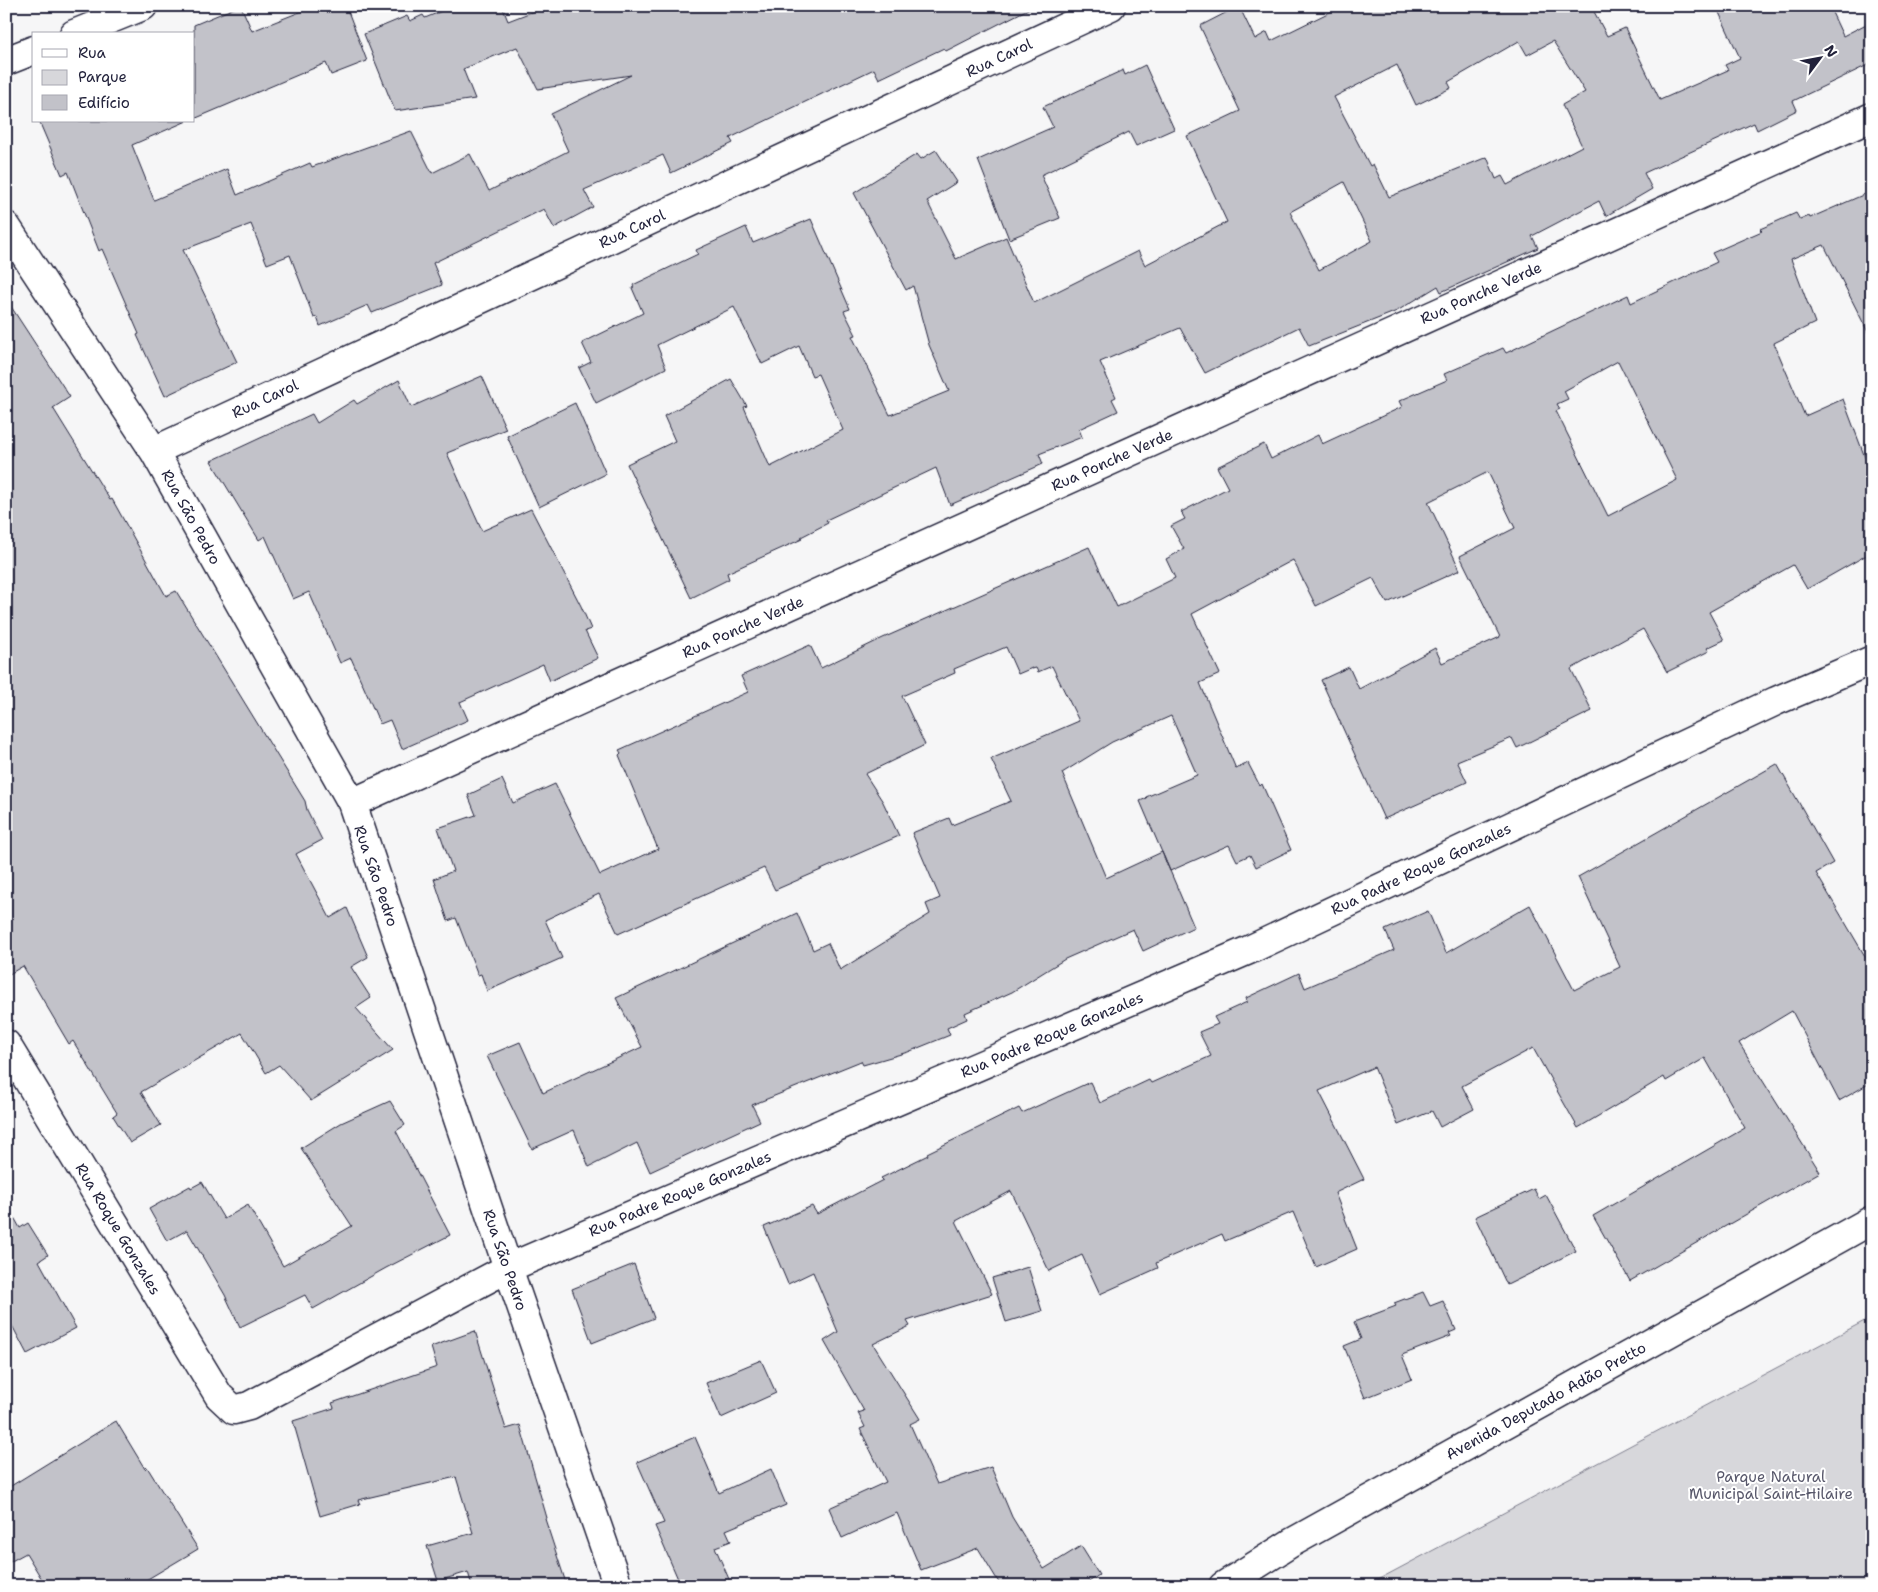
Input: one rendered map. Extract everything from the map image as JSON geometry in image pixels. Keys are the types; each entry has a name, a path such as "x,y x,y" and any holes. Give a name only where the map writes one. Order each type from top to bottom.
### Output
{"street":[{"path":"79,32 143,6"},
{"name":"Rua Carol","path":"154,451 1111,6"},
{"path":"6,61 32,51"},
{"name":"Rua Ponche Verde","path":"352,804 1872,117"},
{"name":"Rua São Pedro","path":"6,226 154,451 352,804 508,1268 618,1586"},
{"name":"Rua Padre Roque Gonzales","path":"234,1410 250,1406 508,1268 1249,950 1776,701 1872,660"},
{"name":"Rua Roque Gonzales","path":"6,1044 220,1396 234,1410"},
{"name":"Avenida Deputado Adão Pretto","path":"1223,1586 1292,1543 1872,1220"}],"green space":[{"name":"Parque Natural Municipal Saint-Hilaire","path":"1872,1317 1872,1586 1366,1586"}],"building":[{"path":"239,6 241,6 252,31 315,6 346,6 367,61 331,75 326,63 195,119 194,25"},
{"path":"454,6 502,6 508,21 547,6 1034,6 946,51 944,48 879,79 874,69 730,138 733,143 671,173 663,155 584,190 593,207 554,228 544,209 433,263 442,285 372,313 368,305 320,326 317,317 314,318 290,255 267,264 251,224 183,250 237,362 165,396 137,335 139,334 102,249 99,251 68,172 62,175 39,122 185,122 132,145 154,200 227,169 237,195 310,163 312,167 411,131 432,173 470,154 489,191 568,151 551,114 631,75 538,89 517,47 463,69 475,99 395,111 364,34 407,16 410,21 423,15 425,18"},
{"path":"1239,6 1255,39 1267,32 1271,41 1342,6 1591,6 1607,36 1625,28 1660,100 1728,70 1725,65 1740,58 1716,6 1829,6 1843,36 1872,21 1872,63 1793,101 1797,110 1757,130 1754,123 1644,173 1652,189 1606,216 1599,201 1532,236 1538,248 1441,292 1438,286 1397,311 1309,346 1299,327 1205,373 1180,328 1100,362 1116,397 1112,399 1118,411 1079,429 1082,437 1039,454 1043,464 950,505 936,468 826,520 828,523 801,537 802,539 727,573 729,579 691,598 627,464 675,441 664,416 731,379 747,406 744,407 770,467 843,430 818,374 812,376 799,346 762,364 734,307 657,345 666,368 596,403 579,368 591,362 582,343 643,313 632,288 634,287 633,285 698,254 696,250 746,227 753,243 811,219 850,309 844,311 856,335 852,336 890,415 949,391 929,345 913,286 906,290 854,193 917,154 921,159 936,150 957,182 927,201 956,259 1006,237 1034,303 1138,251 1145,265 1227,222 1187,136 1240,111 1200,26","holes":["1519,41 1527,55 1553,41 1585,92 1562,105 1582,146 1507,185 1502,176 1496,179 1487,157 1389,197 1373,164 1370,166 1334,97 1397,65 1416,105 1451,88 1448,82","1344,182 1372,241 1319,270 1290,212"]},
{"path":"1145,65 1174,129 1136,146 1129,132 1041,175 1060,218 1009,239 978,160 1053,127 1043,107 1123,70 1125,75"},
{"path":"1872,191 1872,340 1824,245 1791,259 1815,323 1774,343 1805,416 1843,399 1872,476 1872,552 1807,589 1793,565 1709,612 1724,640 1707,648 1709,651 1667,672 1643,629 1571,669 1592,711 1517,748 1512,738 1457,761 1467,782 1384,819 1321,680 1349,667 1359,689 1435,648 1442,663 1500,637 1460,556 1515,528 1488,472 1428,502 1460,570 1387,603 1373,578 1316,606 1293,560 1192,614 1220,674 1200,683 1236,769 1248,763 1260,786 1262,784 1291,850 1256,867 1250,855 1237,861 1229,845 1170,871 1194,927 1143,951 1133,929 1065,959 1012,992 965,1013 967,1019 947,1028 950,1035 908,1052 863,1065 861,1061 752,1105 760,1121 650,1172 637,1143 589,1167 574,1130 532,1149 487,1056 520,1042 543,1093 642,1047 616,998 797,913 813,950 828,943 840,970 930,914 926,904 940,898 912,833 949,818 952,825 1011,801 991,759 1079,721 1052,666 1038,672 1036,668 1032,668 1018,674 1006,647 954,669 955,673 902,696 925,745 865,774 883,802 899,836 775,890 764,868 618,934 599,894 545,920 562,958 487,991 481,974 478,975 456,918 448,921 434,879 453,871 438,828 476,815 468,795 502,779 513,803 555,784 600,875 658,849 619,755 621,753 619,750 748,692 741,676 810,645 821,668 883,638 1089,547 1117,607 1175,578 1166,559 1184,549 1171,526 1185,519 1181,512 1228,488 1217,467 1264,444 1271,459 1318,435 1322,444 1402,407 1399,401 1447,380 1444,374 1503,348 1506,353 1628,295 1631,303 1717,262 1712,253 1762,231 1760,229 1796,213 1800,220 1809,216 1810,218","holes":["1618,361 1677,480 1608,516 1556,411 1560,409 1557,404 1568,399 1564,391","1171,716 1197,775 1140,801 1162,852 1106,878 1062,773 1112,742"]},
{"path":"6,299 70,397 53,408 110,500 112,499 166,596 176,591 305,801 307,810 322,840 296,854 330,918 347,908 368,957 351,967 371,998 356,1008 393,1050 311,1101 279,1065 266,1073 242,1033 141,1092 161,1125 130,1143 113,1116 117,1113 73,1041 69,1044 23,966 6,976"},
{"path":"482,376 506,429 447,453 482,531 531,509 581,606 591,629 585,631 598,658 550,681 543,664 460,702 468,720 402,749 390,720 380,724 351,658 340,663 309,592 293,599 265,536 259,540 211,461 312,414 317,423 354,400 357,404 399,380 411,407"},
{"path":"575,403 606,474 539,507 507,436"},
{"path":"1777,764 1833,863 1816,873 1872,968 1872,1082 1839,1101 1792,1011 1739,1043 1820,1172 1630,1281 1593,1216 1745,1128 1705,1058 1666,1081 1664,1077 1578,1128 1533,1048 1462,1086 1474,1109 1440,1127 1432,1111 1398,1125 1374,1067 1319,1091 1364,1179 1335,1193 1357,1249 1316,1267 1293,1212 1225,1241 1222,1234 1156,1263 1158,1268 1100,1294 1082,1255 1049,1271 1011,1191 956,1221 992,1294 907,1321 910,1326 873,1344 920,1419 910,1424 937,1484 991,1467 1012,1517 1044,1569 1081,1546 1099,1575 1083,1586 1001,1586 978,1548 921,1570 897,1513 842,1538 829,1508 886,1482 860,1429 865,1427 858,1413 864,1411 824,1341 838,1332 813,1272 788,1284 764,1227 812,1206 817,1214 883,1180 881,1178 928,1155 927,1153 1019,1108 1022,1113 1090,1082 1100,1103 1149,1080 1151,1083 1211,1056 1199,1032 1218,1024 1214,1017 1247,1002 1246,998 1299,973 1305,988 1394,950 1385,930 1428,911 1446,953 1530,905 1574,990 1620,967 1578,877"},
{"path":"390,1101 405,1125 396,1131 450,1235 313,1309 305,1295 240,1327 225,1295 187,1230 167,1241 149,1209 190,1186 191,1188 202,1182 224,1219 248,1205 283,1266 352,1226 301,1148 341,1123"},
{"path":"1534,1189 1539,1199 1546,1195 1576,1251 1507,1285 1475,1217"},
{"path":"6,1203 20,1228 28,1223 48,1255 39,1261 76,1328 27,1354 6,1314"},
{"path":"634,1264 654,1318 592,1343 572,1289"},
{"path":"1028,1267 1042,1311 1006,1322 992,1278"},
{"path":"1423,1292 1430,1306 1443,1301 1456,1330 1449,1333 1451,1336 1402,1355 1412,1379 1365,1398 1344,1346 1361,1339 1354,1322 1396,1306 1394,1303"},
{"path":"475,1331 506,1429 520,1425 547,1518 545,1519 567,1586 472,1586 468,1572 438,1581 427,1546 473,1533 456,1477 358,1500 360,1504 320,1516 293,1421 334,1408 332,1403 437,1367 431,1347"},
{"path":"761,1360 776,1393 721,1418 706,1383"},
{"path":"116,1421 198,1549 136,1586 46,1586 26,1553 6,1564 6,1489"},
{"path":"695,1437 719,1493 771,1469 786,1505 726,1530 731,1541 715,1547 732,1586 681,1586 655,1526 664,1523 637,1462"}]}
